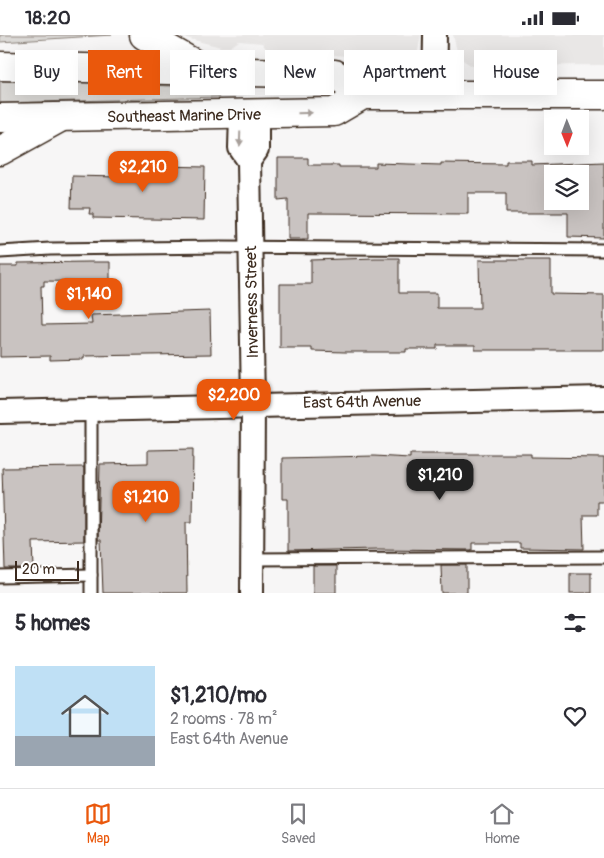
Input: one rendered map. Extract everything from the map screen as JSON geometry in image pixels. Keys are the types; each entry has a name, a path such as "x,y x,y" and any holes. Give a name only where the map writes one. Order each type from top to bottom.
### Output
{"main road":[{"path":"144,35 170,50"},
{"path":"0,66 170,70"},
{"path":"255,72 335,74 344,81"},
{"name":"Southeast Marine Drive","path":"0,118 334,113 363,95"},
{"path":"464,95 604,95"},
{"path":"0,151 58,118"}],"street":[{"path":"435,35 435,50"},
{"name":"Inverness Street","path":"249,114 240,147 249,161 253,404 252,593"},
{"name":"East 64th Avenue","path":"0,412 253,404 604,398"}],"lane":[{"path":"0,253 50,249 251,248 604,250"},
{"path":"91,408 91,593"},
{"path":"252,559 604,557"},
{"path":"0,577 91,575"}],"shaded area":[{"path":"0,35 112,35 0,42"},
{"path":"174,35 421,35 418,50 344,50 344,56 334,55 334,50 267,50 262,43 239,41 230,47 221,47"},
{"path":"453,35 604,35 604,65 557,65 557,50 474,50 474,66 472,66 464,61 464,50 457,50"},
{"path":"0,81 15,81 15,95 78,95 78,82 88,83 88,95 160,95 160,86 170,86 170,95 219,95 219,97 0,103"}],"building":[{"path":"278,158 308,158 308,165 339,165 339,167 376,167 376,163 441,165 441,163 506,164 506,161 532,161 532,165 604,162 604,238 568,237 568,213 506,213 506,193 468,193 468,214 308,213 308,239 288,239 288,199 278,200"},
{"path":"120,165 205,167 204,220 93,218 93,214 89,214 90,208 71,208 72,176 119,177"},
{"path":"399,258 399,293 437,293 437,308 480,308 479,260 551,260 551,294 604,295 604,350 475,350 475,345 437,345 437,349 406,349 406,352 312,351 312,348 280,348 280,284 311,284 311,260"},
{"path":"110,262 110,282 44,281 44,286 41,286 42,325 92,324 91,315 210,311 211,354 84,356 84,359 50,360 50,356 0,357 0,266 18,266 18,263"},
{"path":"193,449 192,522 186,522 187,593 103,593 101,540 98,540 100,464 148,463 148,450"},
{"path":"410,454 531,454 531,457 604,458 604,501 597,501 597,515 583,515 584,549 520,548 520,543 472,543 472,550 378,549 288,551 288,499 282,499 282,458 374,456 410,458"},
{"path":"84,467 84,541 33,542 34,569 5,569 2,468"},
{"path":"441,565 467,565 467,593 442,593"},
{"path":"313,566 336,566 336,593 313,593"},
{"path":"570,573 591,573 591,593 570,593"}]}
